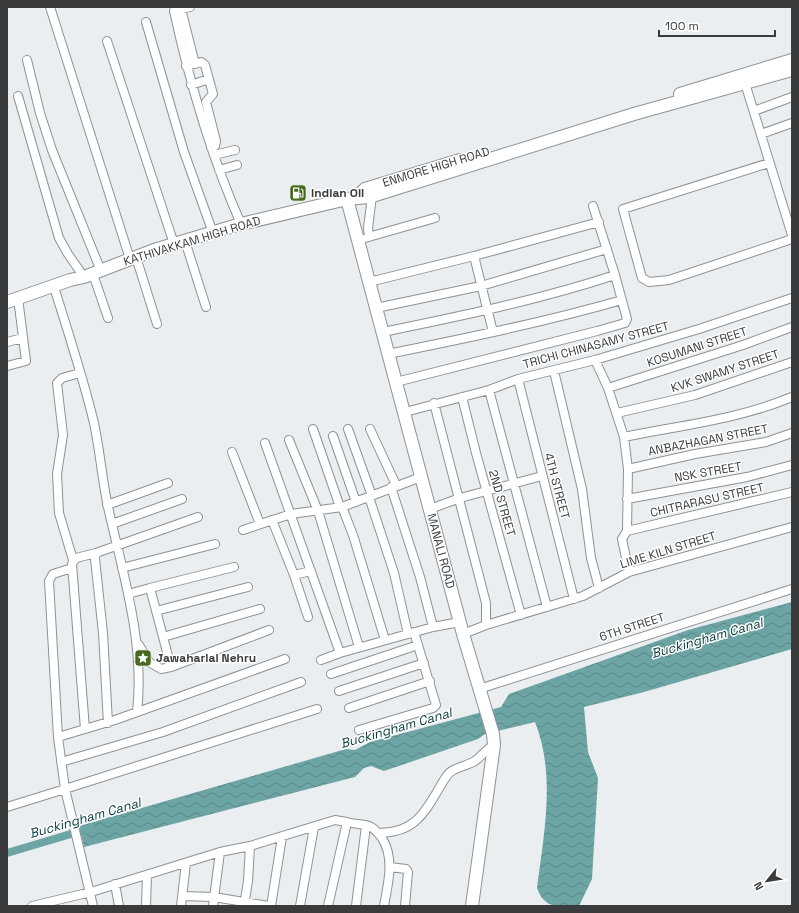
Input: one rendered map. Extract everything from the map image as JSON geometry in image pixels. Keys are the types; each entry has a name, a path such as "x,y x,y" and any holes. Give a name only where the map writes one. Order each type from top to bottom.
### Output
{"main road":[{"name":"ENMORE HIGH ROAD","path":"352,198 372,196 744,80 792,60"},
{"name":"ENMORE HIGH ROAD","path":"352,198 365,189 744,80 792,70"},
{"name":"KATHIVAKKAM HIGH ROAD","path":"10,301 54,287 70,280 93,274 174,244 241,224 352,198"},
{"name":"MANALI ROAD","path":"352,198 364,239 369,282 405,412 463,634 494,740 472,906"}],"street":[{"path":"50,7 133,258 157,324"},
{"path":"190,7 174,11 186,66 212,151 241,224"},
{"path":"181,9 195,64"},
{"path":"146,22 184,152 213,233"},
{"path":"107,41 174,244"},
{"path":"27,60 40,113 108,318"},
{"path":"186,66 204,63 209,79 213,94 206,100 197,102"},
{"path":"191,84 209,79"},
{"path":"744,80 792,236"},
{"path":"18,96 60,238 68,254 93,274"},
{"path":"754,111 792,97"},
{"path":"206,100 216,145 212,151"},
{"path":"761,134 792,123"},
{"path":"212,151 235,150"},
{"path":"769,163 623,209 642,278 649,282 669,280 792,239"},
{"path":"219,170 237,165"},
{"path":"364,239 368,228 372,196"},
{"path":"396,382 623,324 627,319 593,206"},
{"path":"364,239 435,218"},
{"path":"369,282 474,256 599,222"},
{"path":"186,241 206,307"},
{"path":"376,308 481,286 607,249"},
{"path":"474,256 493,332"},
{"path":"383,332 488,310 557,293 615,275"},
{"path":"54,287 80,373 94,426 107,505 128,594 136,639 140,686 137,712"},
{"name":"TRICHI CHINASAMY STREET","path":"405,412 434,403 488,390 518,379 595,360 699,329 792,298"},
{"path":"388,354 493,332 575,313 622,300"},
{"path":"7,366 26,361 23,338 10,301"},
{"name":"KOSUMANI STREET","path":"608,388 743,345 792,327"},
{"path":"7,342 23,338"},
{"path":"595,360 608,388 624,437 628,468 627,531 622,538 629,572"},
{"name":"KVK SWAMY STREET","path":"617,413 695,395 792,362"},
{"path":"554,371 582,489 591,558 599,588"},
{"path":"80,373 62,378 57,383 62,435 57,474 59,513 72,564 85,729"},
{"name":"4TH STREET","path":"518,379 574,599"},
{"path":"488,390 515,483 547,607"},
{"name":"2ND STREET","path":"462,397 486,491 521,615"},
{"path":"624,437 677,426 713,422 772,405 792,397"},
{"path":"434,403 460,498 486,603 486,625"},
{"path":"313,429 341,507 353,535 385,640"},
{"path":"348,429 371,496 411,633 418,645 437,702 435,707 359,730"},
{"path":"370,429 394,486 433,627"},
{"name":"ANBAZHAGAN STREET","path":"628,468 695,454 766,442 792,433"},
{"path":"333,436 356,502"},
{"path":"289,440 318,511 359,648"},
{"path":"265,443 340,653"},
{"path":"232,452 260,524"},
{"name":"NSK STREET","path":"627,498 747,477 792,464"},
{"path":"430,509 460,498 542,476"},
{"path":"243,530 291,514 341,507 421,477"},
{"path":"107,505 168,483"},
{"name":"CHITRARASU STREET","path":"627,531 792,492"},
{"path":"112,524 182,500"},
{"path":"94,906 65,789 61,762 58,737 49,581 53,574 96,553 117,544 198,517"},
{"path":"272,520 294,575 308,617"},
{"name":"LIME KILN STREET","path":"463,634 486,625 574,599 629,572 792,527"},
{"path":"122,568 215,544"},
{"path":"96,553 95,559 103,633 108,722"},
{"path":"128,594 234,567"},
{"path":"294,575 311,571"},
{"path":"156,611 248,587"},
{"path":"150,588 171,667"},
{"name":"6TH STREET","path":"479,689 792,589"},
{"path":"163,637 260,609"},
{"path":"322,660 340,653 385,640 433,627 460,622"},
{"path":"136,639 149,662 161,669 171,667 269,630"},
{"path":"331,674 418,645"},
{"path":"58,737 108,722 285,659"},
{"path":"339,691 424,663"},
{"path":"61,762 163,732 301,682"},
{"path":"349,708 430,682"},
{"path":"7,807 317,709"},
{"path":"379,833 397,832 418,820 432,803 446,777 451,771 473,762 481,756 494,740"},
{"path":"32,906 91,892 147,876 220,852 250,846 335,820 369,826 379,833 390,854 390,867 384,906"},
{"path":"328,906 347,822"},
{"path":"356,906 366,826"},
{"path":"300,906 314,827"},
{"path":"271,906 282,837"},
{"path":"245,904 250,846"},
{"path":"213,906 220,852"},
{"path":"181,906 186,863"},
{"path":"390,867 406,869 408,872 405,906"},
{"path":"146,906 147,876"},
{"path":"116,884 119,906"},
{"path":"183,896 214,897 245,904 268,906"}],"water":[{"path":"792,602 792,649 644,692 584,707 588,752 598,778 592,879 579,906 559,906 549,903 540,895 537,888 545,825 547,783 541,742 535,722 485,734 478,739 384,771 371,766 364,768 355,777 84,847 79,826 346,749 355,750 370,742 501,707 509,694 688,630"}],"waterway":[{"name":"Buckingham Canal","path":"7,853 91,828"}],"place":[{"name":"Indian Oil","path":"298,193"},
{"name":"Jawaharlal Nehru","path":"143,658"}]}
